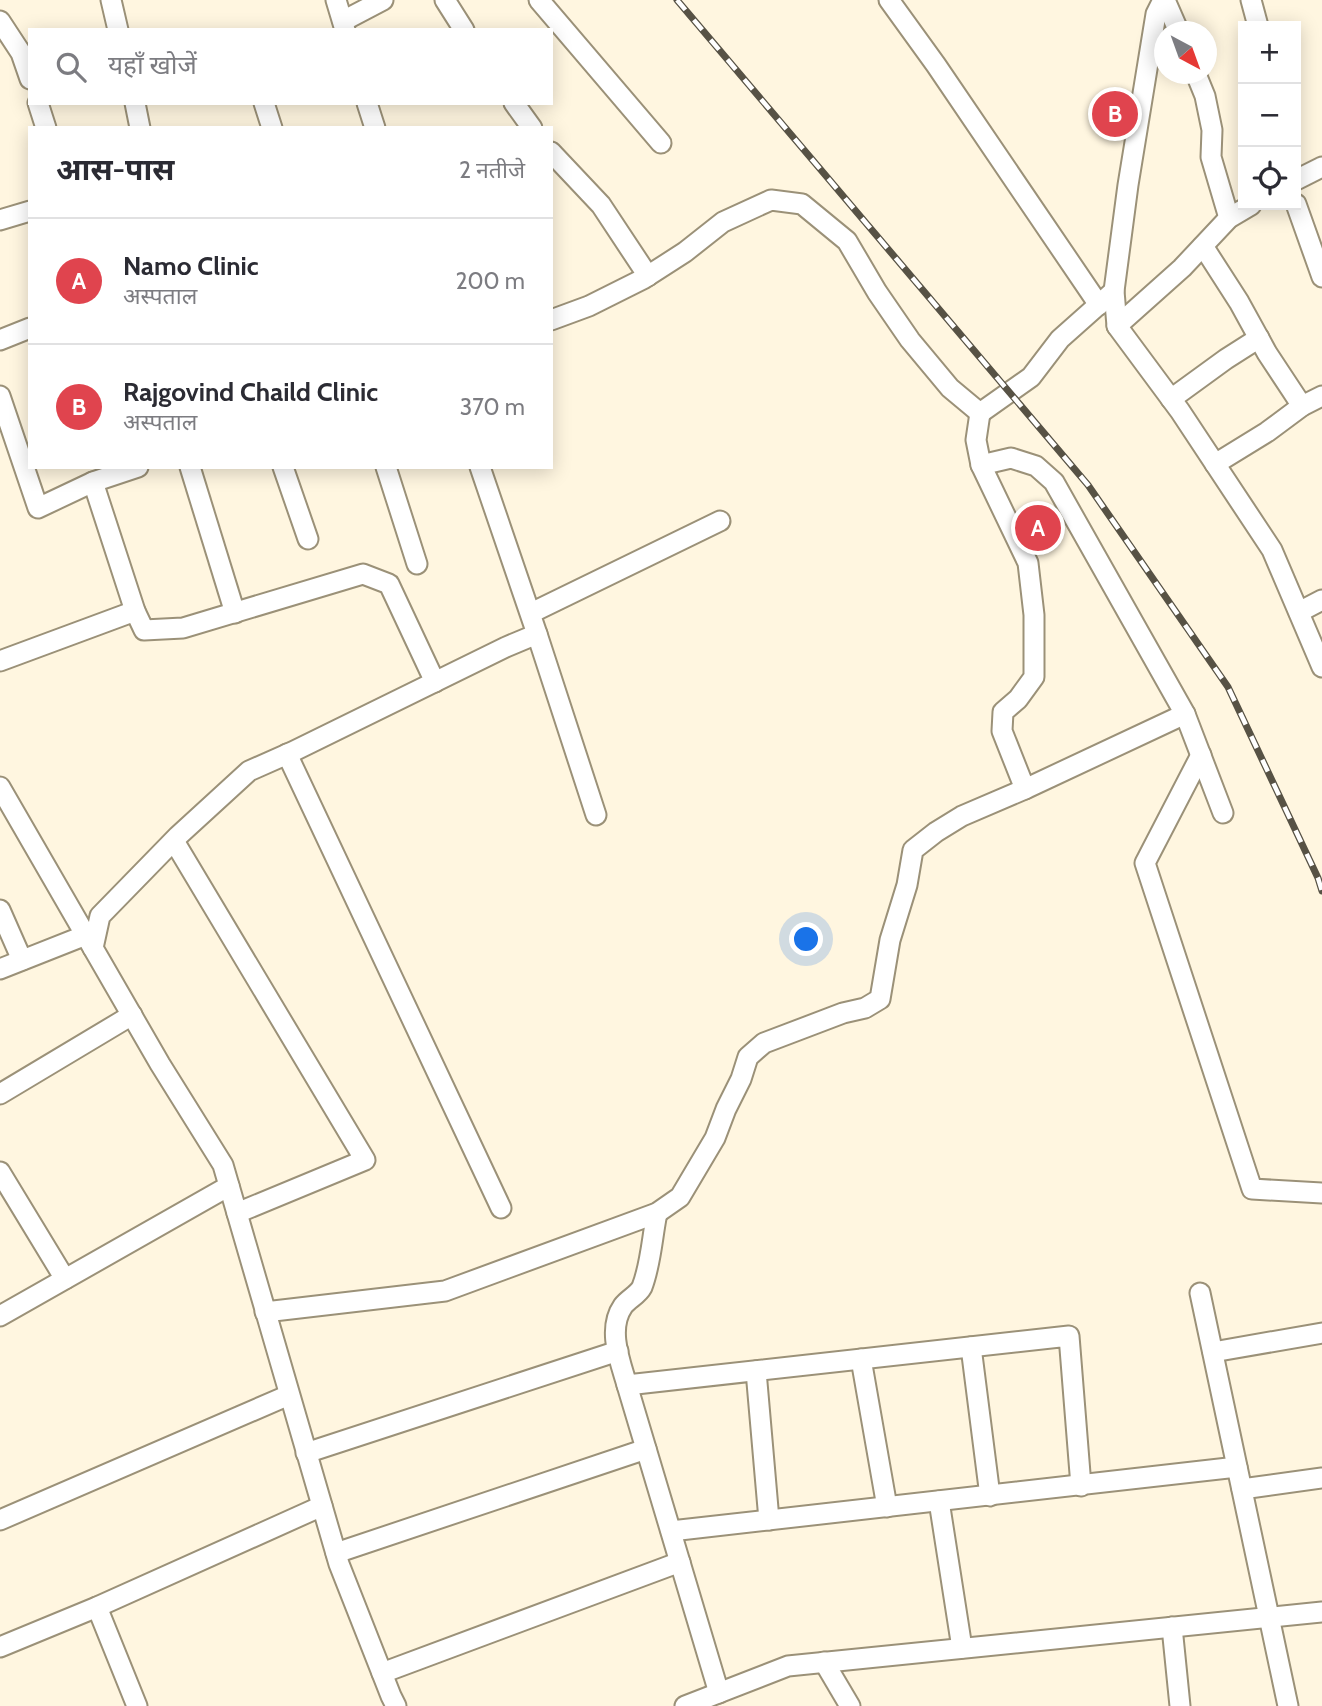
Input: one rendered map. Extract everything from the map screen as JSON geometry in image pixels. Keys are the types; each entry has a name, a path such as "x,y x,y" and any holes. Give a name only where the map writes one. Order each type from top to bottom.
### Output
{"street":[{"path":"111,0 118,28"},
{"path":"336,0 344,26 383,0"},
{"path":"446,0 463,28"},
{"path":"539,0 661,143"},
{"path":"889,0 1099,305"},
{"path":"1164,0 1174,21"},
{"path":"1164,0 1156,14 1128,185 1114,291 1117,326 1171,399 1272,550 1322,667"},
{"path":"1251,0 1257,21"},
{"path":"0,21 21,53 28,73"},
{"path":"1200,84 1212,131 1211,157 1229,218"},
{"path":"39,105 45,126"},
{"path":"140,126 142,105"},
{"path":"265,105 271,126"},
{"path":"368,105 374,126"},
{"path":"515,105 531,126"},
{"path":"553,154 601,205 649,276"},
{"path":"1301,174 1322,167"},
{"path":"553,319 589,306 649,276 723,222 759,205 771,200 803,204 847,241 910,340 950,388 981,413"},
{"path":"1117,326 1182,268 1229,218 1243,210"},
{"path":"1298,210 1322,276"},
{"path":"0,220 28,212"},
{"path":"1203,246 1302,406"},
{"path":"1025,789 1002,731 1003,712 1018,699 1034,677 1034,615 1028,563 981,465 976,440 981,413 1031,377 1060,339 1114,291"},
{"path":"0,340 28,329"},
{"path":"1171,399 1259,338"},
{"path":"0,396 38,508 93,482 130,469"},
{"path":"1215,464 1267,432 1302,406 1322,396"},
{"path":"981,465 1011,458 1036,466 1054,482 1185,714 1223,813"},
{"path":"191,469 235,612"},
{"path":"284,469 308,539"},
{"path":"387,469 417,564"},
{"path":"481,469 596,815"},
{"path":"93,482 135,611 145,630 183,628 363,574 389,584 435,682"},
{"path":"531,614 720,521"},
{"path":"1299,612 1322,600"},
{"path":"0,661 135,611"},
{"path":"90,942 100,916 174,841 249,771 537,634"},
{"path":"265,1312 444,1291 657,1213 680,1197 715,1138 748,1057 764,1042 843,1013 865,1008 880,999 890,940 914,850 962,816 1185,714"},
{"path":"287,754 501,1208"},
{"path":"1201,755 1145,863 1252,1189 1322,1193"},
{"path":"0,787 160,1064 223,1166 336,1553 396,1706"},
{"path":"174,841 365,1160 237,1213"},
{"path":"0,910 22,960"},
{"path":"0,969 22,960 90,942"},
{"path":"0,1094 132,1014"},
{"path":"0,1172 65,1279"},
{"path":"0,1316 229,1186"},
{"path":"657,1213 641,1290 623,1307 616,1324 616,1339 627,1385 719,1693"},
{"path":"1200,1293 1288,1706"},
{"path":"1213,1352 1322,1333"},
{"path":"627,1385 1069,1336 1081,1486"},
{"path":"971,1347 990,1496"},
{"path":"306,1452 618,1350"},
{"path":"861,1359 887,1507"},
{"path":"756,1371 769,1520"},
{"path":"0,1520 289,1395"},
{"path":"336,1553 646,1448"},
{"path":"671,1531 1237,1467"},
{"path":"1242,1489 1322,1478"},
{"path":"939,1502 962,1648"},
{"path":"0,1647 97,1607 322,1506"},
{"path":"382,1673 680,1563"},
{"path":"97,1607 137,1706"},
{"path":"685,1706 788,1666 1322,1612"},
{"path":"1172,1627 1180,1706"},
{"path":"824,1662 850,1706"}],"railway":[{"path":"677,0 1088,485 1228,687 1322,891"}],"place":[{"name":"Rajgovind Chaild Clinic","path":"1115,114"},
{"name":"Namo Clinic","path":"1038,528"}]}
